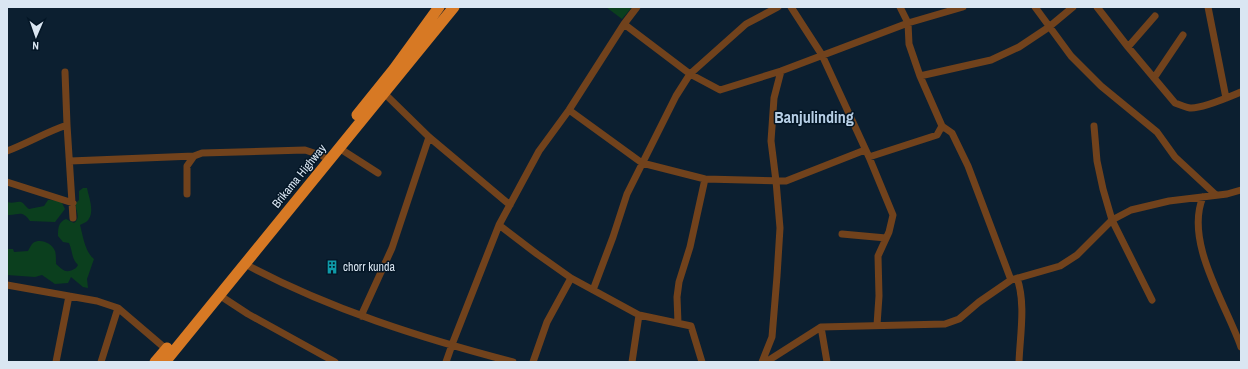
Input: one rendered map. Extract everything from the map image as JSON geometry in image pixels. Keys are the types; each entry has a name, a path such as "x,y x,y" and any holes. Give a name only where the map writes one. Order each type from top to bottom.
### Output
{"highway":[{"name":"Brikama Highway","path":"156,362 167,358 245,264 394,69 439,7"},
{"name":"Brikama Highway","path":"167,358 326,158 339,148 454,7"}],"street":[{"path":"446,362 499,225 539,151 569,110 624,24 637,7"},
{"path":"593,290 627,194 676,96 690,74 746,24 778,7"},
{"path":"791,7 822,55 869,157 893,215 886,238 878,256 879,296 877,325"},
{"path":"900,7 908,23 909,44 920,76 942,126 952,133 968,166 1014,279 1020,288 1021,310 1019,362"},
{"path":"624,24 690,74 720,90 781,71 908,23 963,7"},
{"path":"1035,7 1071,56 1101,86 1158,132 1175,157 1216,195"},
{"path":"920,76 990,60 1019,47 1049,27 1073,7"},
{"path":"1097,7 1128,47 1176,103 1183,107 1192,108 1202,106 1241,92"},
{"path":"1208,7 1226,98"},
{"path":"1128,47 1154,16"},
{"path":"1154,78 1183,35"},
{"path":"762,362 772,337 778,276 780,228 771,141 774,98 781,71"},
{"path":"65,72 73,218"},
{"path":"384,93 429,137 510,205"},
{"path":"569,110 642,163 705,179 786,181 865,150"},
{"path":"7,151 50,131 67,125"},
{"path":"869,157 937,135 942,126"},
{"path":"1094,126 1100,175 1112,220 1152,300"},
{"path":"361,316 392,248 429,137"},
{"path":"339,148 378,173"},
{"path":"70,161 194,156 202,153 305,150 326,158"},
{"path":"188,194 187,166 194,156"},
{"path":"678,323 677,296 679,282 690,247 705,179"},
{"path":"7,182 73,202"},
{"path":"766,362 821,327 945,324 959,319 979,302 1014,279 1060,266 1077,255 1112,220 1132,210 1169,201 1227,194 1241,190"},
{"path":"1203,197 1199,205 1199,239 1211,275 1225,310 1236,331 1241,347"},
{"path":"499,225 571,278 639,315 691,326 702,362"},
{"path":"842,234 886,238"},
{"path":"245,264 275,280 361,316 451,346 513,362"},
{"path":"533,362 547,322 571,278"},
{"path":"7,285 97,301 118,308 167,358"},
{"path":"219,295 248,314 335,362"},
{"path":"56,362 69,296"},
{"path":"101,362 118,308"},
{"path":"632,362 639,315"},
{"path":"821,327 827,362"}],"green space":[{"path":"606,7 632,7 622,19"},
{"path":"83,188 87,188 91,215 86,222 80,225 86,248 94,259 87,279 88,288 83,287 71,277 68,283 55,284 42,275 35,277 7,275 7,249 13,249 14,252 28,251 33,243 39,241 46,242 53,248 56,254 56,264 65,271 70,271 76,268 78,265 73,257 69,243 63,242 58,236 58,231 63,220 66,219 74,223 76,221 78,214 75,204 79,200 79,191"},
{"path":"48,200 61,201 65,209 55,222 30,221 22,214 7,215 7,202 21,202 29,209 44,206"}],"place":[{"name":"chorr kunda","path":"332,267"}],"district":[{"name":"Banjulinding","path":"814,117"}]}
